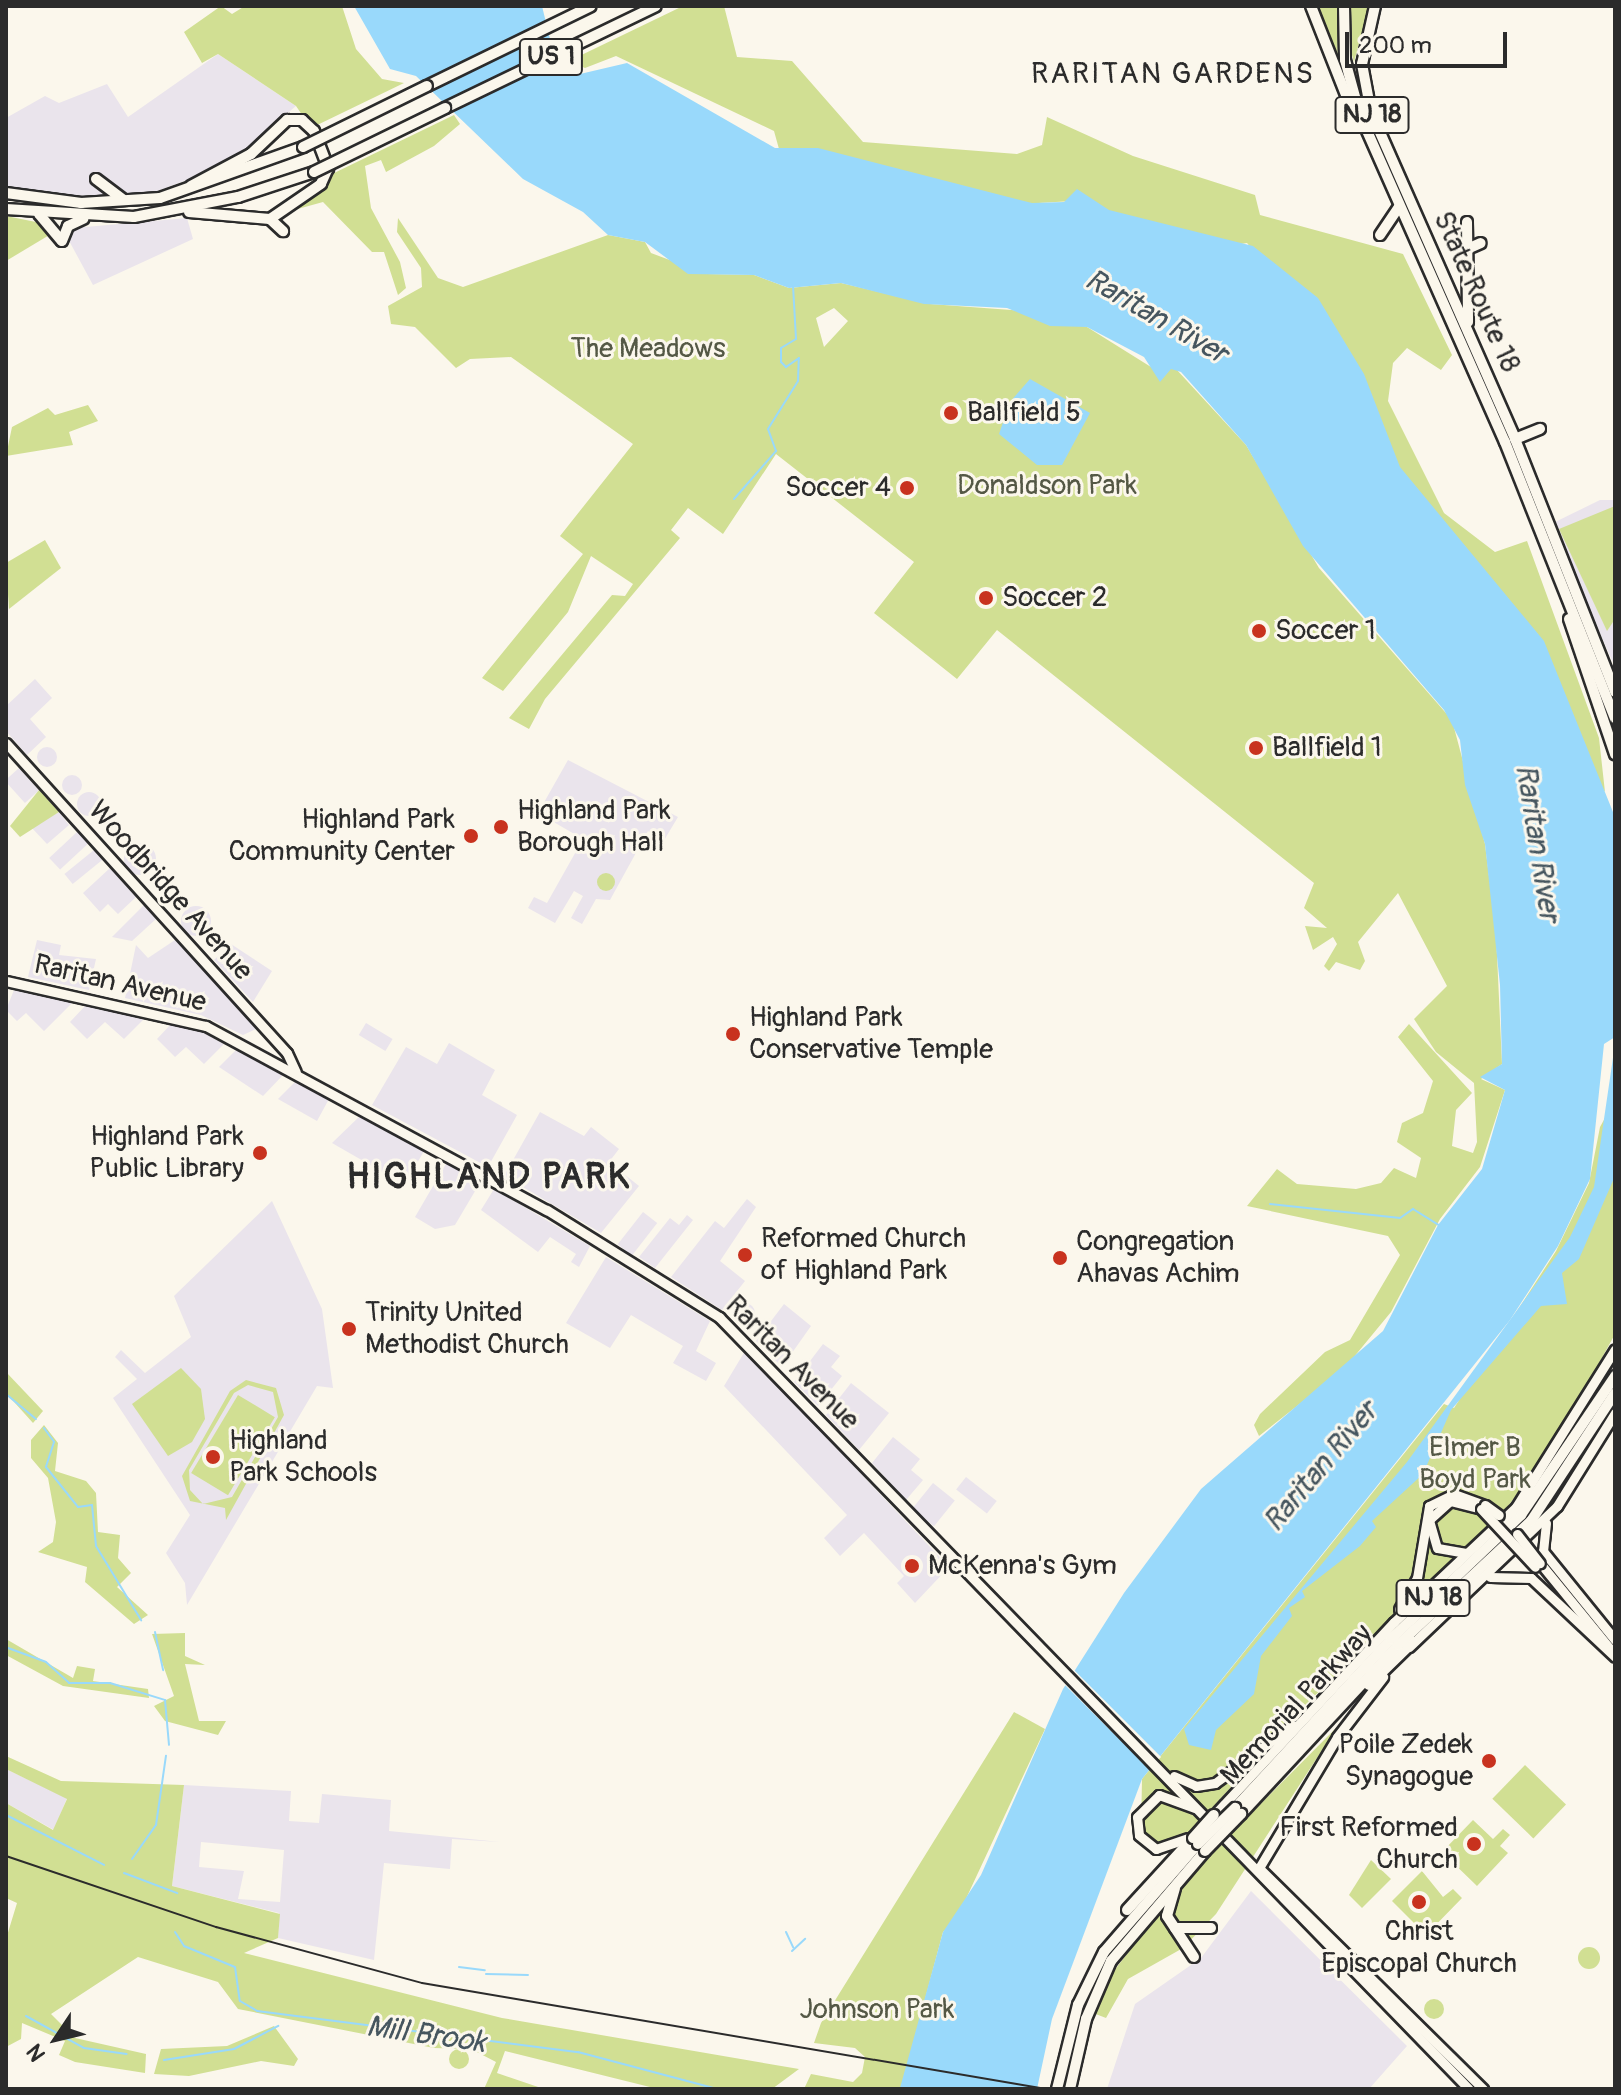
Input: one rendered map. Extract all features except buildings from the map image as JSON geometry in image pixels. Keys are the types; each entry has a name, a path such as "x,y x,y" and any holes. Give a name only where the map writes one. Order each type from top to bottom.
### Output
{"highway":[{"name":"US 1","path":"6,193 81,203 160,198 303,147 591,6"},
{"name":"US 1","path":"6,209 86,218 183,211 314,172 656,6"},
{"path":"1311,6 1358,126 1371,140"},
{"name":"State Route 18","path":"1344,6 1347,70 1371,140 1552,564"},
{"name":"State Route 18","path":"1377,6 1368,27 1363,72 1371,112 1515,439 1576,593"},
{"path":"160,198 237,163 295,119 314,131 328,168 321,184 270,219"},
{"path":"81,203 96,190 96,179 129,201"},
{"path":"1380,235 1399,207"},
{"path":"183,211 270,219 286,230 290,208"},
{"path":"39,214 62,241 68,226 86,218"},
{"path":"1467,222 1465,250 1469,336"},
{"path":"1465,250 1481,243"},
{"path":"1515,439 1540,429"},
{"path":"1552,564 1615,754"},
{"name":"NJ 18","path":"1552,564 1615,718"},
{"path":"1576,593 1615,673"},
{"name":"NJ 18","path":"1576,593 1615,692"},
{"name":"Memorial Parkway","path":"1235,1808 1391,1639 1521,1515 1615,1376"},
{"name":"Memorial Parkway","path":"1057,2089 1069,2033 1115,1936 1197,1842 1293,1759 1405,1637 1531,1521 1615,1393"},
{"path":"1293,1759 1413,1642"},
{"path":"1197,1842 1210,1815"},
{"name":"Memorial Parkway","path":"1070,2089 1086,2019 1111,1961 1190,1866 1197,1842"},
{"path":"1190,1866 1167,1902 1174,1927 1194,1957"},
{"path":"1174,1927 1193,1934 1211,1928"}],"main road":[{"name":"Woodbridge Avenue","path":"6,743 286,1051 296,1072"},
{"name":"Raritan Avenue","path":"6,981 190,1020 296,1072 550,1212 719,1317 1259,1868"},
{"path":"1197,1842 1156,1849 1139,1835 1138,1812 1166,1794 1210,1815 1235,1808 1376,1640 1469,1553 1532,1488 1615,1349"},
{"path":"1615,1413 1542,1530 1542,1548 1615,1640"},
{"path":"1376,1640 1416,1583 1429,1506 1454,1494 1483,1507 1538,1565 1615,1656"},
{"path":"1469,1553 1440,1551 1428,1522 1450,1501 1483,1507"},
{"path":"1259,1868 1343,1728 1413,1642 1557,1506"},
{"path":"1538,1565 1586,1632"},
{"path":"1480,1582 1504,1573 1528,1576 1615,1656"},
{"path":"1164,1771 1192,1785 1215,1783 1329,1694"},
{"path":"1259,1868 1338,1959 1469,2089"},
{"path":"1259,1868 1483,2089"}],"shaded area":[{"path":"218,54 296,106 225,166 152,193 74,196 6,186 6,118 45,96 59,103 107,84 128,117"},
{"path":"187,218 193,239 93,285 67,237 74,228"},
{"path":"1600,500 1615,500 1615,667 1551,524"},
{"path":"35,679 52,698 30,719 46,737 27,755 6,731 6,706"},
{"path":"47,747 54,750 57,757 54,764 47,767 40,764 37,757 40,750"},
{"path":"568,760 678,817 663,842 648,831 610,900 596,899 582,924 571,918 583,896 574,891 555,923 528,908 534,897 547,903 583,839 538,813"},
{"path":"19,768 39,790 25,803 6,782"},
{"path":"72,775 79,778 82,785 79,792 72,795 65,792 62,785 65,778"},
{"path":"89,792 98,795 101,804 98,813 89,816 80,813 77,804 80,795"},
{"path":"59,812 69,825 47,844 31,827"},
{"path":"77,832 88,844 60,870 49,858"},
{"path":"140,843 152,847 156,859 152,871 140,875 128,871 124,859 128,847"},
{"path":"94,850 102,860 73,884 64,874"},
{"path":"110,868 136,897 118,914 108,904 100,912 83,893"},
{"path":"144,905 156,919 132,941 112,937"},
{"path":"196,906 207,910 211,921 207,932 196,936 185,932 181,921 185,910"},
{"path":"37,940 61,945 59,955 96,959 89,990 28,977"},
{"path":"175,940 256,1029 243,1035 201,1015 125,998 136,945 148,958"},
{"path":"231,944 272,971 253,1002 214,960"},
{"path":"14,990 72,1003 44,1031 26,1013 17,1021 6,1010"},
{"path":"86,1005 145,1018 124,1039 105,1022 87,1039 70,1022"},
{"path":"172,1023 199,1030 224,1044 204,1064 186,1047 175,1057 157,1039"},
{"path":"366,1023 393,1039 385,1051 359,1035"},
{"path":"449,1043 495,1070 482,1095 517,1115 488,1167 372,1105 406,1047 437,1064"},
{"path":"237,1049 284,1074 263,1096 219,1067"},
{"path":"296,1081 329,1099 317,1121 278,1099"},
{"path":"540,1112 584,1136 591,1127 619,1149 609,1162 639,1186 601,1233 504,1176"},
{"path":"361,1115 425,1149 405,1185 332,1143"},
{"path":"447,1162 481,1181 455,1225 435,1229 415,1217"},
{"path":"494,1189 590,1246 579,1267 571,1262 576,1254 550,1237 538,1252 481,1210"},
{"path":"747,1199 756,1207 720,1261 745,1281 722,1310 671,1277 715,1221 724,1228"},
{"name":"Highland Park Schools","path":"272,1201 322,1309 333,1388 317,1386 187,1605 185,1583 166,1553 190,1515 113,1398 137,1379 115,1357 121,1350 145,1373 191,1337 174,1296"},
{"path":"643,1212 657,1223 632,1255 618,1244"},
{"path":"687,1215 693,1220 655,1268 639,1257 670,1218 679,1225"},
{"path":"606,1257 710,1321 696,1351 716,1363 706,1381 673,1363 683,1346 631,1315 610,1348 566,1323"},
{"path":"745,1303 752,1306 755,1313 752,1320 745,1323 738,1320 735,1313 738,1306"},
{"path":"784,1304 811,1326 782,1367 756,1341"},
{"path":"823,1344 840,1356 831,1367 842,1376 818,1406 794,1382"},
{"path":"745,1351 949,1567 915,1603 897,1583 904,1576 864,1533 840,1556 824,1538 847,1515 724,1386"},
{"path":"851,1383 889,1413 859,1450 826,1415"},
{"path":"893,1437 920,1459 911,1470 923,1480 906,1500 872,1463"},
{"path":"966,1477 997,1501 987,1514 956,1490"},
{"path":"933,1483 955,1501 934,1526 912,1509"},
{"path":"6,1769 67,1798 54,1830 6,1803"},
{"path":"184,1785 291,1791 289,1821 319,1823 322,1794 391,1800 389,1831 500,1842 452,1839 450,1869 384,1863 374,1960 278,1938 279,1913 172,1886","holes":["201,1842 284,1850 280,1902 238,1899 244,1871 199,1867"]},
{"path":"1251,1891 1407,2046 1369,2089 1107,2089 1135,2004 1201,1958"}],"green space":[{"path":"221,6 232,14 245,6 342,6 356,49 382,79 404,83 311,128 296,106 218,54 202,63 184,32"},
{"path":"683,6 724,6 737,57 792,61 863,142 1017,154 1042,145 1047,117 1133,156 1255,195 1260,215 1403,254 1452,355 1441,370 1407,348 1393,363 1388,401 1444,513 1495,552 1527,541 1599,738 1605,792 1360,416 1357,371 1247,243 1228,246 1073,201 1021,204 779,149 774,131 616,56 585,68 569,61"},
{"path":"1314,6 1337,6 1338,69"},
{"path":"1351,6 1369,6 1354,62 1352,55"},
{"path":"454,115 460,124 434,146 386,172 381,160 365,166 371,208 400,262 406,288 398,295 384,252 372,252 323,202 294,210 330,175"},
{"path":"6,216 41,223 51,234 6,261"},
{"name":"Donaldson Park","path":"398,218 438,278 463,287 608,235 645,242 651,253 707,274 754,275 789,288 841,283 930,304 1023,311 1087,327 1151,367 1176,369 1246,445 1319,568 1452,720 1485,844 1496,933 1502,1064 1481,1079 1505,1090 1480,1167 1440,1219 1391,1312 1344,1369 1259,1436 1254,1425 1260,1414 1325,1352 1350,1340 1400,1255 1388,1236 1247,1206 1277,1169 1297,1184 1356,1189 1381,1183 1394,1168 1416,1178 1421,1158 1397,1142 1402,1123 1423,1113 1433,1081 1398,1037 1409,1024 1472,1093 1456,1110 1452,1146 1473,1153 1477,1142 1474,1083 1436,1052 1414,1019 1447,986 1398,893 1358,942 1365,961 1360,970 1336,962 1329,971 1324,966 1337,944 1333,937 1313,950 1305,926 1327,928 1304,908 1314,883 997,630 957,679 874,613 914,562 776,454 723,534 688,508 671,530 680,538 545,699 529,729 509,718 612,595 625,596 633,584 591,556 568,612 503,691 482,678 583,554 560,536 633,444 511,357 470,359 456,368 415,327 391,324 388,306 422,287 421,268 397,232","holes":["834,308 848,321 824,347 816,318"]},
{"path":"88,405 98,421 69,432 73,445 6,456 12,427 48,408 55,415"},
{"path":"1615,506 1615,619 1607,631 1559,529"},
{"path":"45,540 61,568 9,609 6,563"},
{"path":"39,790 59,812 20,837 10,826"},
{"path":"606,873 615,882 606,891 597,882"},
{"name":"Elmer B Boyd Park","path":"1615,1100 1615,1334 1556,1442 1491,1529 1307,1703 1183,1840 1157,1846 1141,1831 1142,1779 1444,1404 1454,1408 1556,1251 1589,1183 1600,1127"},
{"path":"181,1368 201,1389 205,1419 192,1442 168,1456 132,1404"},
{"path":"6,1372 43,1411 33,1423 6,1393"},
{"path":"246,1380 276,1388 284,1415 226,1520 225,1508 204,1504 232,1497 278,1417 273,1392 248,1385 234,1393 189,1470 190,1490 203,1504 190,1501 182,1476 230,1391"},
{"path":"238,1395 275,1417 228,1495 191,1473"},
{"path":"44,1425 58,1443 55,1471 86,1481 96,1493 98,1532 120,1535 118,1558 131,1573 117,1587 148,1615 134,1624 85,1582 87,1567 38,1552 53,1542 56,1522 48,1478 31,1458 31,1440"},
{"path":"185,1633 185,1656 205,1665 185,1664 199,1721 226,1721 218,1735 165,1721 154,1706 174,1696 152,1634"},
{"path":"6,1639 73,1678 77,1666 95,1669 93,1681 148,1689 149,1698 63,1686 6,1655"},
{"name":"Johnson Park","path":"1014,1712 1045,1729 957,1918 943,1932 901,2089 804,2089 811,2074 853,2082 862,2073 865,2057 855,2048 814,2043 821,2023"},
{"path":"1337,1727 1216,1914 1183,1948 1128,1979 1106,2018 1093,2013 1110,1976 1180,1885"},
{"path":"6,1756 61,1781 184,1785 172,1886 280,1914 278,1938 244,1953 502,2018 799,2069 772,2089 658,2089 505,2051 497,2073 544,2089 484,2089 496,2062 471,2049 434,2048 238,2009 218,1982 138,1957 51,2014 75,2038 146,2054 145,2073 75,2062 59,2055 65,2041 22,2023 21,2039 6,2047 6,1939 17,1903 6,1898 6,1803 53,1830 67,1799 6,1769"},
{"path":"1525,1765 1566,1805 1533,1838 1492,1799"},
{"path":"1473,1820 1493,1839 1503,1829 1510,1835 1500,1846 1508,1853 1477,1886 1442,1852"},
{"path":"1371,1860 1391,1879 1362,1908 1349,1895"},
{"path":"1422,1871 1443,1897 1453,1889 1462,1898 1426,1935 1392,1901"},
{"path":"1589,1947 1600,1958 1589,1969 1578,1958"},
{"path":"1434,1999 1441,2002 1444,2009 1441,2016 1434,2019 1427,2016 1424,2009 1427,2002"},
{"path":"274,2026 298,2059 294,2066 261,2061 189,2076 154,2074 161,2049 227,2046"},
{"path":"459,2049 466,2052 469,2059 466,2066 459,2069 452,2066 449,2059 452,2052"}],"water":[{"name":"Raritan River","path":"354,6 542,6 550,39 580,74 627,63 775,148 818,148 1032,203 1064,202 1077,189 1109,210 1253,246 1318,298 1364,374 1400,467 1544,641 1615,817 1615,1037 1604,1044 1590,1179 1558,1246 1510,1320 1142,1779 1052,2019 1037,2089 900,2088 943,1932 981,1875 1063,1689 1124,1593 1201,1489 1383,1331 1438,1225 1482,1169 1505,1090 1480,1077 1502,1064 1500,985 1485,844 1465,785 1460,740 1444,710 1303,546 1246,445 1181,372 1171,369 1160,382 1144,357 1087,327 1050,326 1007,308 924,304 841,283 789,288 754,275 688,274 645,242 608,235 583,212 523,179 416,76 390,69"},
{"path":"1030,379 1090,413 1062,465 1037,465 999,434 1010,402"},
{"path":"1615,1044 1615,1176 1579,1259 1562,1273 1567,1304 1541,1306 1451,1410 1423,1474 1372,1521 1376,1527 1360,1546 1302,1591 1305,1597 1289,1608 1292,1616 1261,1656 1254,1694 1216,1730 1211,1750 1189,1745 1184,1729 1407,1462 1570,1237 1594,1187"}],"pier":[{"path":"1072,1668 1161,1757 1149,1769 1060,1680"}],"waterway":[{"path":"734,499 776,451 768,429 798,381 799,358 786,367 781,362 781,348 796,339 793,286"},
{"path":"1270,1204 1400,1218 1413,1209 1439,1225"},
{"path":"6,1394 36,1419"},
{"path":"44,1428 54,1442 46,1467 78,1507 92,1505 96,1546 141,1620"},
{"path":"155,1632 163,1670"},
{"name":"Mill Brook","path":"8,1648 46,1662 69,1683 110,1683 165,1700 169,1745"},
{"name":"Mill Brook","path":"132,1859 156,1825 166,1756"},
{"path":"6,1815 104,1865"},
{"name":"Mill Brook","path":"124,1873 177,1893"},
{"name":"Mill Brook","path":"175,1932 184,1946 235,1967 240,2001 257,2011 578,2052 717,2089"},
{"path":"786,1932 793,1947"},
{"path":"792,1951 805,1939"},
{"path":"459,1967 485,1970"},
{"path":"486,1974 528,1975"},
{"path":"26,2016 84,2048 127,2054"},
{"path":"164,2060 234,2049 278,2026"}],"railway":[{"path":"6,1856 216,1927 422,1983 1046,2089"}],"place":[{"name":"Ballfield 5","path":"951,413"},
{"name":"Soccer 4","path":"907,488"},
{"name":"Soccer 2","path":"986,598"},
{"name":"Soccer 1","path":"1259,631"},
{"name":"Ballfield 1","path":"1256,748"},
{"name":"Highland Park Borough Hall","path":"501,827"},
{"name":"Highland Park Community Center","path":"471,836"},
{"name":"Highland Park Conservative Temple","path":"733,1034"},
{"name":"Highland Park Public Library","path":"260,1153"},
{"name":"Reformed Church of Highland Park","path":"745,1255"},
{"name":"Congregation Ahavas Achim","path":"1060,1258"},
{"name":"Trinity United Methodist Church","path":"349,1329"},
{"name":"Highland Park Schools","path":"213,1457"},
{"name":"McKenna's Gym","path":"912,1566"},
{"name":"Poile Zedek Synagogue","path":"1489,1761"},
{"name":"First Reformed Church","path":"1474,1844"},
{"name":"Christ Episcopal Church","path":"1419,1902"}],"district":[{"name":"RARITAN GARDENS","path":"1173,74"},
{"name":"HIGHLAND PARK","path":"489,1177"}],"park label":[{"name":"The Meadows","path":"648,349"}]}
